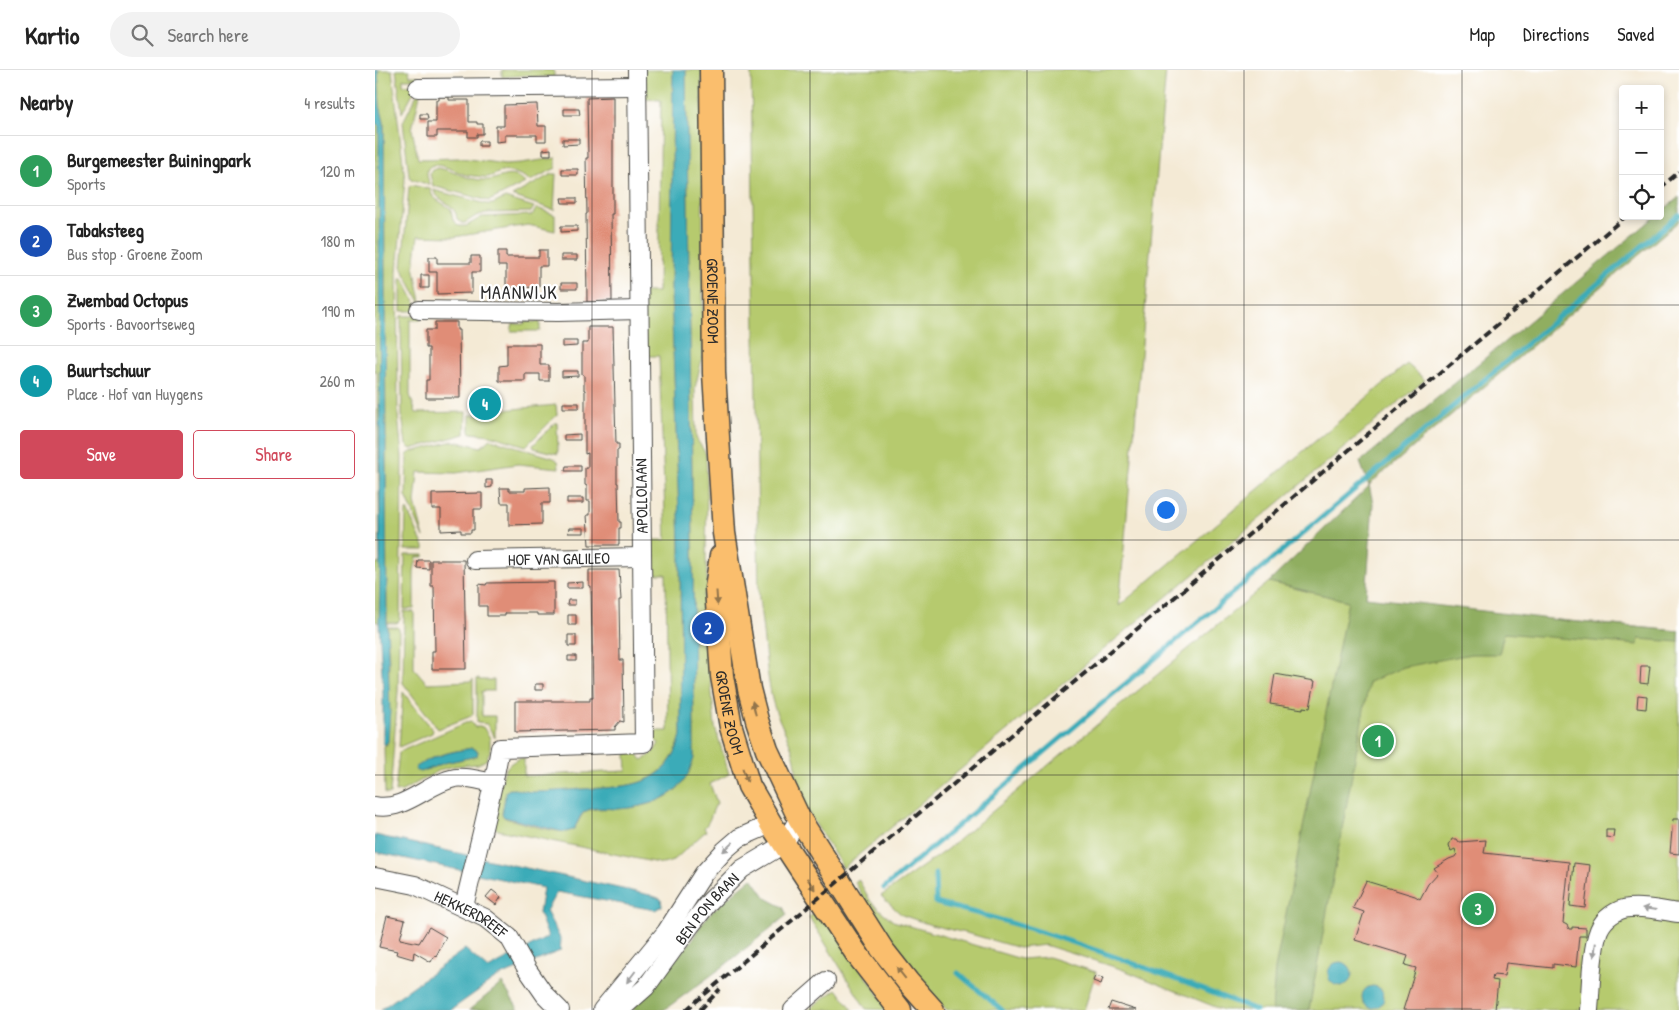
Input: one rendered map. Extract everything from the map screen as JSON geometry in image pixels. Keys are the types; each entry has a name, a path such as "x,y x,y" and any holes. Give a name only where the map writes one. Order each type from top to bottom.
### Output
{"main road":[{"name":"GROENE ZOOM","path":"711,70 713,373 724,533 749,689 767,750 799,818 882,949 933,1010"},
{"name":"GROENE ZOOM","path":"724,533 717,588 722,676 729,718 739,758 749,786 771,824 856,953 900,1010"},
{"path":"771,824 799,818"}],"street":[{"path":"419,88 637,78"},
{"name":"APOLLOLAAN","path":"494,783 500,748 644,743 637,78"},
{"path":"419,310 558,312 639,310"},
{"name":"HOF VAN GALILEO","path":"475,560 642,557"},
{"path":"375,806 382,808 405,802 458,777 494,783 464,908"},
{"name":"BEN PON BAAN","path":"620,1010 646,987 710,901 742,869 784,844 799,818"},
{"name":"BEN PON BAAN","path":"603,1010 666,932 704,874 725,850 739,838 771,824"},
{"name":"HEKKERDREEF","path":"375,877 415,885 485,918 509,937 527,969 545,995 560,1010"},
{"path":"1589,1010 1596,940 1599,928 1607,918 1628,908 1679,913"},
{"path":"793,1010 826,981"}],"green space":[{"path":"378,70 392,70 405,179 397,272 398,415 402,457 400,620 397,623 387,623 384,122 380,106"},
{"path":"396,70 409,70 410,76 418,76 418,79 403,79 403,85 418,84 402,113"},
{"path":"502,70 554,70 554,77 530,77 530,75 502,77"},
{"path":"642,70 673,70 671,292 680,543 681,735 675,752 667,765 644,781 615,787 551,792 509,789 506,793 502,814 505,818 539,827 558,831 571,830 588,810 635,807 653,803 669,795 682,783 689,772 694,758 686,70 702,70 703,355 695,388 696,438 706,454 706,561 708,594 703,595 715,727 729,774 710,784 717,803 704,828 706,831 673,861 663,864 498,830 493,826 492,822 504,772 515,760 525,758 524,776 627,771 626,754 636,751 642,760 645,759 656,749 659,743 649,737 651,731 668,731 666,574 651,574 650,576 648,574 648,540 666,540 659,356 644,356 643,358 640,356 640,292 642,289 643,292 658,292 661,100 642,99"},
{"path":"751,70 1166,70 1119,606 1407,364 1425,380 843,868 787,778 796,775 796,765 791,746 772,699 766,662 759,599"},
{"path":"418,92 420,94 412,129 418,159 461,158 505,164 556,158 556,168 530,181 512,172 501,172 483,177 465,175 437,165 428,169 427,175 430,185 411,179 409,176 403,122"},
{"path":"375,122 379,125 380,563 377,371 375,371"},
{"path":"438,168 478,180 490,180 509,175 519,178 525,183 489,201 433,186 430,174 432,170"},
{"path":"552,174 556,174 554,210 512,196"},
{"path":"411,185 430,189 433,197 451,209 453,220 459,226 466,226 482,217 532,215 537,208 555,215 555,231 528,225 454,237 418,236 414,266 420,302 402,268 409,187"},
{"path":"433,190 487,204 493,204 505,198 534,207 531,212 486,213 462,223 457,219 451,206 439,198"},
{"path":"1679,197 1679,221 1369,485 1373,503 1366,597 1567,621 1679,631 1679,642 1639,639 1638,645 1504,633 1499,654 1471,654 1404,667 1369,682 1309,1010 1272,1010 1275,969 1348,601 1269,582 1369,486 1360,462 1651,220 1664,220 1664,210"},
{"path":"401,278 403,278 420,311 401,311"},
{"path":"401,316 420,316 421,320 410,320 410,395 416,413 466,412 465,434 411,449 406,445 402,415"},
{"path":"524,322 540,322 540,331 511,331 513,324 524,324"},
{"path":"556,405 557,415 526,446 490,435 471,433 470,431 470,415 492,415 492,411"},
{"path":"557,423 558,454 534,448 533,445"},
{"path":"491,439 554,458 558,461 559,468 518,464 456,473 418,472 415,503 424,538 406,496 407,455 411,452 453,441 481,447"},
{"path":"407,510 424,547 424,550 405,550"},
{"path":"405,555 424,555 424,557 417,557 414,571 414,609 404,609"},
{"path":"380,563 379,623 375,621 375,564"},
{"path":"1269,582 1348,601 1679,631 1679,1010 1223,1010 1121,969 1045,945 1019,948 931,925 902,915 881,896 946,850"},
{"path":"404,611 414,612 414,668 427,683 471,681 473,679 473,714 469,717 438,729 403,683"},
{"path":"387,627 397,627 399,629 398,691 390,794 385,794 384,745 387,745 389,661"},
{"path":"479,678 479,680 494,680 494,691 482,691 482,716 495,716 495,738 487,724 477,723 477,679"},
{"path":"403,692 433,730 432,733 399,747"},
{"path":"470,721 474,727 483,727 490,738 490,751 486,760 478,764 442,769 402,791 395,792 399,752","holes":["472,748 478,751 477,756 444,763 421,772 423,762 435,757"]},
{"path":"752,878 766,898 783,907 787,915 724,966 664,1010 632,1010 693,939 711,913"},
{"path":"858,879 871,902 893,921 1021,959 1048,957 1096,972 1084,1010 947,1010 922,986 894,949 877,923 855,882"},
{"path":"821,909 889,1010 866,1009 809,917"},
{"path":"502,983 519,1010 469,1010"},
{"path":"837,989 853,1010 808,1010"}],"water":[{"path":"375,70 378,70 380,106 384,122 387,627 390,712 388,742 384,745 379,623 379,126 375,122"},
{"path":"673,70 686,70 694,758 688,774 681,784 665,797 636,807 589,809 582,814 573,830 559,831 504,817 502,814 506,791 515,789 538,792 616,787 644,781 657,774 667,765 675,752 681,735 680,543 671,292"},
{"path":"472,748 478,751 477,756 444,763 421,772 415,770 416,767 436,757"},
{"path":"375,835 650,895 661,899 662,906 655,910 557,892 546,911 561,940 560,951 496,978 451,1010 380,1010 465,949 488,969 548,937 539,913 543,888 375,852"},
{"path":"1340,962 1345,963 1351,969 1351,979 1345,985 1340,986 1335,985 1329,979 1328,974 1329,969 1335,963"},
{"path":"1373,986 1381,989 1384,997 1381,1005 1373,1008 1365,1005 1362,997 1365,989"}],"building":[{"path":"439,97 449,97 449,100 469,100 469,122 483,124 483,134 477,134 477,137 468,137 468,131 437,131 437,137 428,137 428,122 436,122 436,100 439,100"},
{"path":"613,97 612,301 587,302 587,98"},
{"path":"537,104 538,126 546,126 546,141 537,141 537,135 505,135 505,141 496,142 496,126 504,126 504,105"},
{"path":"564,109 579,109 580,115 564,115"},
{"path":"420,114 427,114 428,119 420,119"},
{"path":"563,139 579,139 579,144 563,145"},
{"path":"479,141 487,141 487,146 479,146"},
{"path":"551,149 551,155 543,155 543,150"},
{"path":"562,169 578,169 578,175 562,175"},
{"path":"561,198 577,198 577,203 562,203"},
{"path":"561,226 577,226 577,231 561,232"},
{"path":"539,250 547,250 547,266 539,266 539,287 506,288 506,266 498,266 498,251 506,251 506,257 539,257"},
{"path":"561,255 577,255 577,260 561,260"},
{"path":"471,256 480,256 480,272 472,272 472,293 437,294 437,272 429,272 429,257 437,257 437,263 471,263"},
{"path":"421,275 429,275 429,288 421,288"},
{"path":"561,283 577,283 577,289 561,289"},
{"path":"435,322 457,322 457,330 459,330 460,398 426,398 426,380 429,380 429,348 426,348 426,330 435,330"},
{"path":"588,327 613,327 616,444 619,444 619,450 617,450 617,483 621,528 619,528 619,545 589,545 587,515 590,515 590,501 587,501 587,486 585,485 585,468 588,468 588,453 585,454 585,390 584,375 582,374 582,343 588,343"},
{"path":"562,341 577,341 577,346 562,347"},
{"path":"507,344 540,344 540,365 549,365 549,381 540,381 540,374 525,374 525,381 499,381 499,366 507,365"},
{"path":"562,371 578,371 578,376 562,377"},
{"path":"485,394 492,394 492,411 479,411 479,397 485,397"},
{"path":"563,403 579,403 579,408 563,408"},
{"path":"580,434 580,440 564,440 564,435"},
{"path":"566,466 581,466 581,471 565,471"},
{"path":"486,480 492,480 492,487 486,488"},
{"path":"550,487 550,503 542,503 542,524 509,525 509,503 501,503 500,488 509,488 509,491 525,491 525,488"},
{"path":"482,493 482,509 474,509 474,530 471,530 471,533 461,533 461,530 441,531 441,509 432,509 432,494"},
{"path":"567,498 583,498 583,503 567,503"},
{"path":"569,528 584,528 584,533 568,533"},
{"path":"418,560 429,560 429,569 417,568"},
{"path":"431,560 464,560 466,669 432,669 432,651 435,651 434,586 431,586"},
{"path":"589,570 619,570 621,600 619,600 620,660 623,660 624,722 620,721 615,730 515,732 515,701 590,701 590,698 593,698"},
{"path":"554,582 554,615 505,613 505,616 487,616 487,606 479,606 479,584"},
{"path":"583,582 583,588 567,588 567,583"},
{"path":"568,600 575,600 575,605 567,605"},
{"path":"568,615 576,615 576,625 568,625"},
{"path":"568,635 576,635 576,646 568,646"},
{"path":"568,656 576,656 576,661 568,661"},
{"path":"1641,666 1650,666 1648,684 1640,683"},
{"path":"1275,674 1315,681 1310,708 1303,707 1303,709 1270,704"},
{"path":"535,684 543,684 543,690 535,690"},
{"path":"1638,695 1647,696 1646,709 1637,708"},
{"path":"1673,819 1679,819 1679,854 1670,853"},
{"path":"1606,830 1614,830 1613,838 1606,837"},
{"path":"1452,839 1457,839 1459,842 1486,840 1484,853 1569,862 1563,923 1569,929 1572,929 1572,927 1586,928 1586,936 1579,936 1576,967 1553,964 1553,968 1506,963 1504,976 1493,975 1492,980 1498,981 1495,1010 1403,1010 1416,968 1405,965 1408,956 1355,940 1364,912 1353,908 1366,881 1420,899 1428,884 1438,873 1434,868 1457,856 1455,849 1451,851 1449,845"},
{"path":"1574,863 1590,865 1585,908 1570,906"},
{"path":"492,890 501,897 496,905 486,897"},
{"path":"387,916 405,920 400,939 419,943 429,927 446,937 431,962 414,952 413,959 396,954 397,951 379,947"},
{"path":"1095,976 1103,978 1101,984 1093,981"},
{"path":"1111,1002 1136,1010 1108,1010"}],"waterway":[{"path":"884,888 1679,215"},
{"path":"935,874 936,903 1058,937 1256,1010"},
{"path":"958,973 1002,1010"}],"railway":[{"path":"1664,185 1679,172"},
{"path":"686,1010 1621,220"},
{"path":"700,1010 720,989"}],"place":[{"name":"Buurtschuur","path":"485,404"},
{"name":"Tabaksteeg","path":"708,628"},
{"name":"Burgemeester Buiningpark","path":"1378,741"},
{"name":"Zwembad Octopus","path":"1478,909"}],"district":[{"name":"MAANWIJK","path":"519,293"}]}
